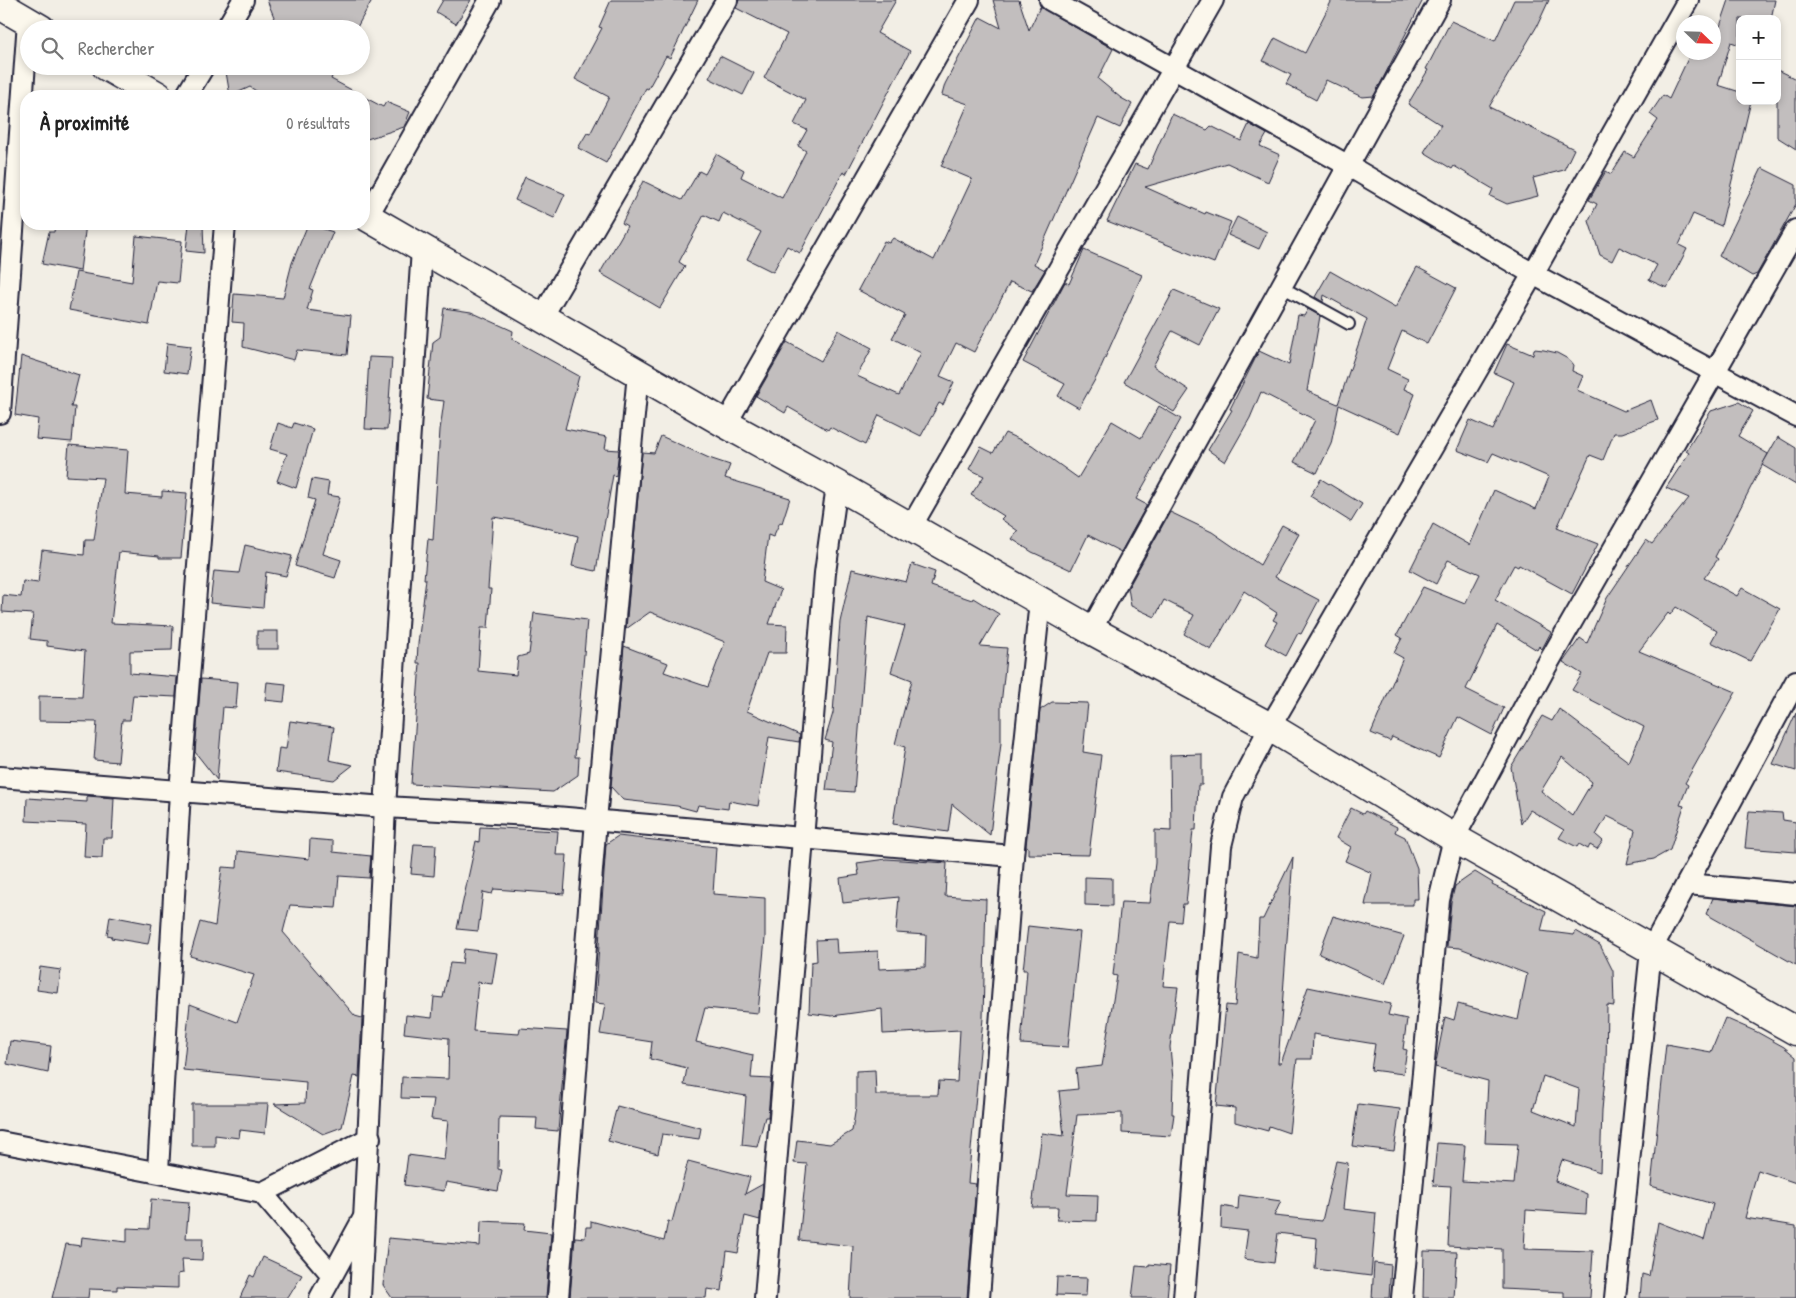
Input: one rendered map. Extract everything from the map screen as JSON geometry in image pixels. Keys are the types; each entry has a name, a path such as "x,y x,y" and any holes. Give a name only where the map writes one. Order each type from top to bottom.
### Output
{"street":[{"path":"231,20 243,0"},
{"path":"370,209 490,0"},
{"path":"541,319 727,0"},
{"path":"726,424 969,0"},
{"path":"1050,0 1347,165 1533,274 1796,416"},
{"path":"912,527 1213,0"},
{"path":"1091,630 1440,0"},
{"path":"1184,1298 1221,846 1233,797 1270,727 1533,274 1688,0"},
{"path":"0,413 17,12"},
{"path":"122,75 148,90"},
{"path":"190,90 199,75"},
{"path":"370,218 541,319 726,424 912,527 1091,630 1270,727 1454,838 1796,1031"},
{"path":"158,1171 180,792 225,230"},
{"path":"1402,1298 1439,900 1454,838 1587,591 1796,230"},
{"path":"360,1298 370,1138 385,807 422,250"},
{"path":"558,1298 596,820 638,373"},
{"path":"765,1298 825,573 837,485"},
{"path":"979,1298 1013,856 1040,601"},
{"path":"1615,1298 1651,950 1796,682"},
{"path":"0,777 385,807 596,820 1013,856"},
{"path":"1687,884 1796,894"},
{"path":"262,1193 370,1138"},
{"path":"0,1142 158,1171 262,1193 332,1275"},
{"path":"320,1298 366,1214"}],"lane":[{"path":"1280,286 1349,324"}],"building":[{"path":"267,0 372,0 361,20 272,20 274,17"},
{"path":"443,0 471,0 456,24 436,12"},
{"path":"611,0 698,0 670,58 666,56 648,89 646,88 606,163 578,148 587,133 590,134 609,97 575,79 602,28 599,27"},
{"path":"739,0 896,0 877,33 910,51 846,174 843,172 800,253 787,246 773,272 747,259 761,232 723,213 719,222 704,215 679,262 685,266 660,308 600,273 627,226 622,223 643,181 682,200 699,171 705,174 716,154 744,170 741,177 782,198 806,151 798,146 807,130 794,124 806,100 764,78 787,34 736,8"},
{"path":"993,0 1019,0 1029,30 1040,7 1113,49 1098,79 1121,98 1132,104 1120,128 1098,118 1034,264 1045,270 1032,291 1010,282 974,352 956,343 940,376 954,382 943,405 939,403 921,436 879,415 865,445 830,427 828,430 788,407 785,413 756,396 787,342 821,361 838,330 872,348 857,376 899,395 921,353 892,338 905,315 858,290 884,241 889,243 893,238 934,260 972,179 941,166 968,104 942,95 945,84 980,17 1001,28"},
{"path":"1332,0 1423,0 1374,96 1362,97 1326,80 1316,100 1286,84 1291,75 1263,61 1275,38 1305,53"},
{"path":"1514,0 1549,0 1537,26 1489,107 1574,149 1564,170 1533,178 1538,196 1507,204 1490,196 1493,189 1454,166 1452,169 1424,152 1441,125 1408,104 1428,70 1426,69 1451,21 1495,41"},
{"path":"1729,0 1775,0 1772,15 1736,15 1736,44 1731,42 1718,85 1736,91 1736,105 1750,105 1721,226 1693,214 1679,245 1687,249 1667,288 1649,280 1657,265 1619,247 1612,261 1600,255 1589,221 1597,204 1589,200 1606,171 1611,174 1625,152 1634,157 1658,120 1650,114 1663,95 1669,99 1687,60 1721,60 1721,23"},
{"path":"720,56 754,73 743,95 709,78"},
{"path":"1781,72 1796,79 1796,149 1777,137 1777,105 1781,105"},
{"path":"226,75 333,75 331,79 352,90 255,90 250,87 243,90 229,90"},
{"path":"370,100 383,107 386,102 410,112 404,127 370,138"},
{"path":"1172,114 1207,130 1211,126 1241,141 1249,124 1267,134 1260,146 1280,155 1268,182 1227,163 1145,187 1205,214 1206,212 1231,222 1214,263 1107,221 1135,164 1148,169"},
{"path":"1762,168 1796,185 1796,204 1757,274 1752,276 1719,256"},
{"path":"525,177 565,194 554,218 515,200"},
{"path":"1237,217 1267,232 1259,249 1228,235"},
{"path":"54,230 85,230 80,271 42,264 49,232 54,232"},
{"path":"188,230 203,230 204,253 186,251"},
{"path":"306,230 327,230 333,232 310,289 313,290 307,310 351,316 347,355 297,350 294,360 243,347 244,323 232,322 234,294 283,298 292,263"},
{"path":"136,236 182,241 178,283 157,281 149,325 69,310 76,272 132,282"},
{"path":"1084,250 1142,275 1097,376 1079,408 1058,396 1065,384 1023,362 1065,282 1069,284"},
{"path":"1417,267 1456,288 1427,344 1402,331 1387,369 1408,379 1404,389 1415,394 1400,433 1339,405 1331,444 1317,473 1294,462 1315,420 1261,392 1250,418 1225,462 1208,450 1232,410 1230,409 1259,351 1289,365 1298,315 1304,316 1308,309 1320,316 1307,391 1338,404 1367,319 1324,295 1323,302 1315,297 1330,271 1395,308"},
{"path":"1174,290 1219,309 1200,345 1172,331 1153,366 1189,390 1174,412 1124,382"},
{"path":"444,308 471,312 513,331 512,339 579,376 565,429 607,437 605,449 619,450 616,476 613,475 596,571 572,566 578,536 520,521 493,517 488,589 491,589 488,628 481,628 478,671 516,675 518,657 529,654 534,613 587,620 575,757 579,757 578,775 553,792 411,784 420,663 417,663 418,644 426,579 424,579 428,539 433,540 440,430 444,401 427,399 433,342 440,337"},
{"path":"167,343 191,346 187,374 164,371"},
{"path":"1507,344 1533,355 1534,349 1544,350 1557,353 1568,359 1573,365 1572,371 1583,376 1577,390 1624,411 1651,400 1658,420 1622,433 1614,433 1603,460 1590,455 1557,528 1598,544 1572,594 1519,565 1518,567 1514,565 1495,600 1551,632 1542,649 1539,646 1537,650 1497,625 1466,689 1504,708 1492,735 1458,717 1439,758 1392,737 1390,741 1371,733 1403,658 1394,653 1402,638 1397,635 1423,587 1465,604 1480,574 1448,560 1436,584 1410,570 1433,524 1470,545 1494,490 1536,509 1549,477 1493,453 1488,462 1457,450 1470,420 1493,430 1514,382 1494,373"},
{"path":"21,356 79,375 71,407 75,407 72,442 36,439 38,419 15,415"},
{"path":"369,357 392,358 387,430 365,429"},
{"path":"1739,402 1753,411 1738,436 1768,454 1715,557 1718,559 1704,578 1737,596 1742,588 1780,609 1750,661 1711,642 1717,631 1676,607 1670,615 1668,613 1639,651 1736,692 1685,783 1688,785 1680,805 1684,806 1670,850 1654,859 1627,864 1635,830 1607,816 1596,835 1603,841 1597,849 1590,845 1588,849 1579,844 1577,847 1559,838 1564,830 1530,810 1521,824 1511,767 1542,716 1552,721 1559,709 1629,762 1644,727 1572,690 1582,674 1563,662 1580,638 1587,643 1607,598 1646,540 1652,544 1689,498 1666,488 1689,453 1686,451 1711,411","holes":["1562,757 1592,782 1572,816 1541,791"]},
{"path":"1159,406 1181,419 1136,499 1147,505 1121,552 1088,535 1071,570 1032,552 1012,539 1018,531 1001,519 1004,516 971,495 984,476 969,469 981,447 993,453 1005,433 1032,445 1078,478 1112,421 1141,438"},
{"path":"278,423 292,428 294,423 313,429 296,488 277,481 287,454 270,449"},
{"path":"661,436 709,458 730,465 725,478 790,498 782,523 780,522 773,537 768,535 762,582 781,590 769,624 787,625 786,653 767,653 747,711 800,735 799,742 769,737 758,806 729,801 728,809 698,805 696,811 677,806 623,800 611,787 624,646 668,663 664,672 708,687 725,642 650,612 626,629 642,452 654,453"},
{"path":"1778,437 1796,448 1796,485 1762,465"},
{"path":"69,445 128,450 125,494 162,497 162,491 187,493 181,558 159,558 159,556 119,552 111,623 173,626 172,650 130,651 130,673 177,677 176,697 133,695 130,720 122,720 118,762 94,760 97,722 39,721 39,696 82,697 85,651 47,646 47,641 30,639 33,614 2,612 3,595 21,597 23,581 38,583 42,550 84,555 85,540 94,540 103,478 66,476"},
{"path":"312,479 329,482 327,495 340,497 323,554 341,560 335,578 295,566 315,500 308,498"},
{"path":"1321,479 1362,504 1351,522 1310,496"},
{"path":"1170,512 1212,532 1260,565 1282,525 1299,534 1275,577 1319,600 1301,634 1298,633 1286,656 1265,644 1277,622 1273,620 1277,613 1244,591 1211,650 1184,634 1194,615 1164,600 1155,617 1131,606 1128,588"},
{"path":"245,545 292,556 286,576 266,572 263,608 210,603 214,571 239,573"},
{"path":"912,564 935,572 931,586 972,600 973,598 999,614 980,646 1007,648 1001,705 1001,743 990,835 952,804 948,832 893,824 905,747 895,744 912,680 891,672 905,626 868,617 854,792 826,790 832,742 825,740 833,713 840,622 852,569 906,582"},
{"path":"257,631 278,631 278,649 257,649"},
{"path":"201,679 238,682 236,708 223,707 217,780 195,752"},
{"path":"267,682 286,684 284,702 265,700"},
{"path":"1052,702 1088,703 1083,752 1101,755 1089,855 1028,854 1028,847 1026,846 1040,710"},
{"path":"1796,713 1796,771 1773,764"},
{"path":"290,721 334,727 329,760 353,765 334,780 276,772 279,748 286,749"},
{"path":"1202,754 1202,785 1198,785 1196,830 1193,830 1186,904 1183,904 1181,922 1170,921 1163,986 1178,987 1170,1047 1173,1080 1172,1114 1174,1114 1171,1136 1122,1133 1122,1113 1077,1115 1067,1194 1098,1195 1097,1221 1057,1220 1058,1207 1032,1207 1042,1133 1064,1136 1059,1091 1078,1089 1076,1069 1102,1066 1117,976 1113,975 1121,902 1150,903 1155,863 1155,830 1171,831 1170,755"},
{"path":"87,796 114,798 112,838 103,838 102,858 84,857 86,824 26,821 27,798 87,802"},
{"path":"1351,808 1363,814 1365,811 1397,827 1395,832 1405,837 1417,868 1418,899 1413,899 1413,905 1365,905 1372,873 1345,861 1351,847 1336,838"},
{"path":"1749,811 1782,813 1783,820 1796,822 1796,852 1745,848"},
{"path":"480,827 558,831 556,855 567,855 564,894 494,889 492,894 483,892 478,931 457,929 476,841 479,842"},
{"path":"618,836 716,847 713,894 765,898 765,938 758,1013 705,1008 696,1042 753,1055 751,1078 771,1079 768,1117 765,1117 757,1147 742,1145 746,1096 684,1085 687,1068 650,1059 652,1042 600,1034 605,1004 595,1003 606,844"},
{"path":"310,839 333,841 333,852 371,856 369,878 339,876 336,908 290,905 283,932 355,1016 362,1018 359,1077 354,1076 342,1127 323,1134 274,1104 305,1103 306,1082 183,1070 190,1004 237,1022 254,975 190,956 200,922 215,926 222,867 237,868 238,851 309,859"},
{"path":"414,844 436,845 434,876 411,874"},
{"path":"1293,857 1278,1063 1281,1063 1308,987 1391,1004 1388,1015 1407,1019 1403,1049 1407,1050 1403,1074 1371,1070 1375,1044 1313,1034 1312,1059 1297,1059 1289,1133 1269,1126 1268,1131 1235,1122 1235,1108 1216,1106 1226,1005 1235,1006 1239,954 1257,958 1259,919 1263,919"},
{"path":"886,859 947,863 945,896 986,899 983,1018 968,1183 976,1184 967,1298 850,1298 853,1246 799,1240 807,1164 794,1163 797,1140 830,1144 852,1131 856,1107 856,1071 875,1070 876,1095 938,1095 939,1081 957,1082 960,1030 883,1034 882,1009 832,1016 809,1013 811,962 817,961 816,940 836,939 837,953 878,951 879,969 925,967 926,935 896,933 899,897 843,903 840,878 859,875 857,863"},
{"path":"1475,872 1493,883 1492,885 1546,911 1541,931 1574,935 1576,931 1600,945 1613,971 1614,1006 1607,1005 1606,1067 1602,1110 1600,1172 1562,1160 1555,1181 1587,1194 1586,1214 1526,1210 1524,1249 1593,1251 1590,1298 1564,1298 1564,1292 1502,1289 1502,1249 1448,1246 1451,1186 1433,1185 1437,1143 1465,1145 1462,1181 1514,1184 1518,1144 1485,1143 1488,1081 1435,1067 1445,1017 1454,1020 1458,1004 1518,1020 1527,974 1460,948 1447,947 1451,902 1455,886","holes":["1543,1076 1579,1089 1576,1127 1533,1110"]},
{"path":"1085,877 1112,878 1112,906 1085,905"},
{"path":"1713,898 1796,906 1796,965 1706,914"},
{"path":"110,916 152,924 148,944 111,938 112,936 107,935"},
{"path":"1333,916 1404,936 1385,984 1319,954"},
{"path":"1028,926 1080,932 1068,1047 1021,1044 1027,970 1023,970"},
{"path":"464,949 497,953 492,984 478,982 473,1031 519,1034 520,1028 567,1031 558,1131 536,1129 537,1118 499,1117 498,1169 502,1170 498,1191 446,1182 444,1191 404,1185 408,1155 444,1160 448,1121 431,1119 434,1099 401,1098 402,1077 448,1079 449,1038 404,1033 406,1015 432,1018 434,997 443,998 450,963 462,964"},
{"path":"40,967 61,970 58,993 37,990"},
{"path":"1725,1018 1757,1032 1784,1047 1796,1057 1796,1183 1758,1170 1745,1218 1796,1226 1796,1298 1640,1298 1642,1274 1649,1276 1658,1222 1704,1240 1713,1204 1651,1186 1666,1044 1711,1052"},
{"path":"10,1041 51,1046 48,1073 7,1064"},
{"path":"192,1104 268,1104 265,1133 240,1130 239,1138 215,1135 215,1146 192,1146"},
{"path":"1358,1104 1400,1109 1394,1151 1352,1146"},
{"path":"617,1106 701,1128 699,1139 662,1134 658,1154 608,1141"},
{"path":"688,1161 750,1177 745,1194 763,1184 760,1220 745,1216 738,1253 727,1251 722,1291 707,1289 706,1298 570,1298 575,1237 585,1238 586,1227 591,1227 591,1221 664,1241 668,1221 672,1222"},
{"path":"1336,1161 1348,1163 1343,1209 1376,1213 1371,1276 1315,1269 1317,1238 1278,1233 1274,1263 1244,1259 1248,1231 1221,1228 1222,1206 1238,1209 1239,1195 1281,1201 1274,1216 1322,1221"},
{"path":"151,1199 189,1202 186,1238 203,1238 202,1260 182,1259 183,1273 178,1274 178,1288 117,1286 117,1290 89,1289 88,1298 52,1298 66,1244 81,1246 82,1237 127,1242 127,1228 149,1229"},
{"path":"481,1221 525,1223 524,1230 551,1233 546,1298 392,1298 383,1285 388,1238 480,1246"},
{"path":"1424,1251 1457,1252 1454,1298 1423,1298"},
{"path":"263,1257 302,1275 288,1298 240,1298 250,1275 254,1277"},
{"path":"1374,1263 1391,1265 1389,1298 1372,1298"},
{"path":"1149,1264 1170,1266 1167,1298 1132,1298 1136,1266 1149,1267"},
{"path":"1057,1277 1087,1278 1086,1296 1056,1295"}]}
